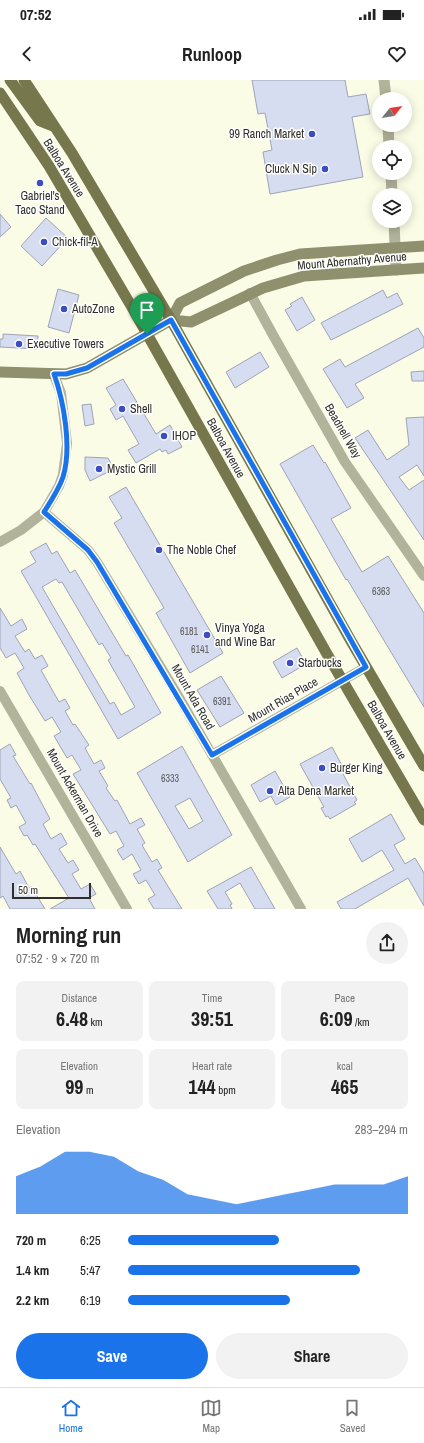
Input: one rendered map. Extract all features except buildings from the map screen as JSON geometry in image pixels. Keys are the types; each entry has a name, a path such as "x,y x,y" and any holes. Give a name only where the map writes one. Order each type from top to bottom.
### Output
{"main road":[{"name":"Balboa Avenue","path":"10,80 40,121 55,127"},
{"name":"Balboa Avenue","path":"24,80 72,153 171,320 366,667 424,766"},
{"name":"Balboa Avenue","path":"0,94 49,166 147,334 424,820"},
{"name":"Mount Abernathy Avenue","path":"424,246 300,254 277,260 244,271 180,303 171,320 192,322 250,293 304,276 424,268"},
{"path":"0,372 66,374 87,368 171,320"}],"street":[{"path":"384,80 385,92"},
{"path":"394,228 396,270"},
{"name":"Beadnell Way","path":"250,293 345,462 424,576"},
{"path":"0,542 21,530 44,512 63,476 67,443 61,393 54,374"},
{"name":"Mount Ada Road","path":"44,512 88,550 97,562 212,755 301,909"},
{"name":"Mount Rias Place","path":"212,755 366,667"},
{"name":"Mount Ackerman Drive","path":"0,691 127,909"}],"place":[{"name":"99 Ranch Market","path":"312,134"},
{"name":"Cluck N Sip","path":"325,169"},
{"name":"Gabriel's Taco Stand","path":"40,183"},
{"name":"Chick-fil-A","path":"44,242"},
{"name":"AutoZone","path":"64,309"},
{"name":"Executive Towers","path":"19,344"},
{"name":"Shell","path":"122,409"},
{"name":"IHOP","path":"164,436"},
{"name":"Mystic Grill","path":"99,469"},
{"name":"The Noble Chef","path":"159,550"},
{"name":"Vinya Yoga and Wine Bar","path":"207,635"},
{"name":"Starbucks","path":"290,663"},
{"name":"Burger King","path":"322,768"},
{"name":"Alta Dena Market","path":"270,791"}],"route":[{"path":"171,320 366,667 212,755 97,562 88,550 44,512 63,476 67,443 61,393 54,374 66,374 87,368 147,334 171,320"}]}
